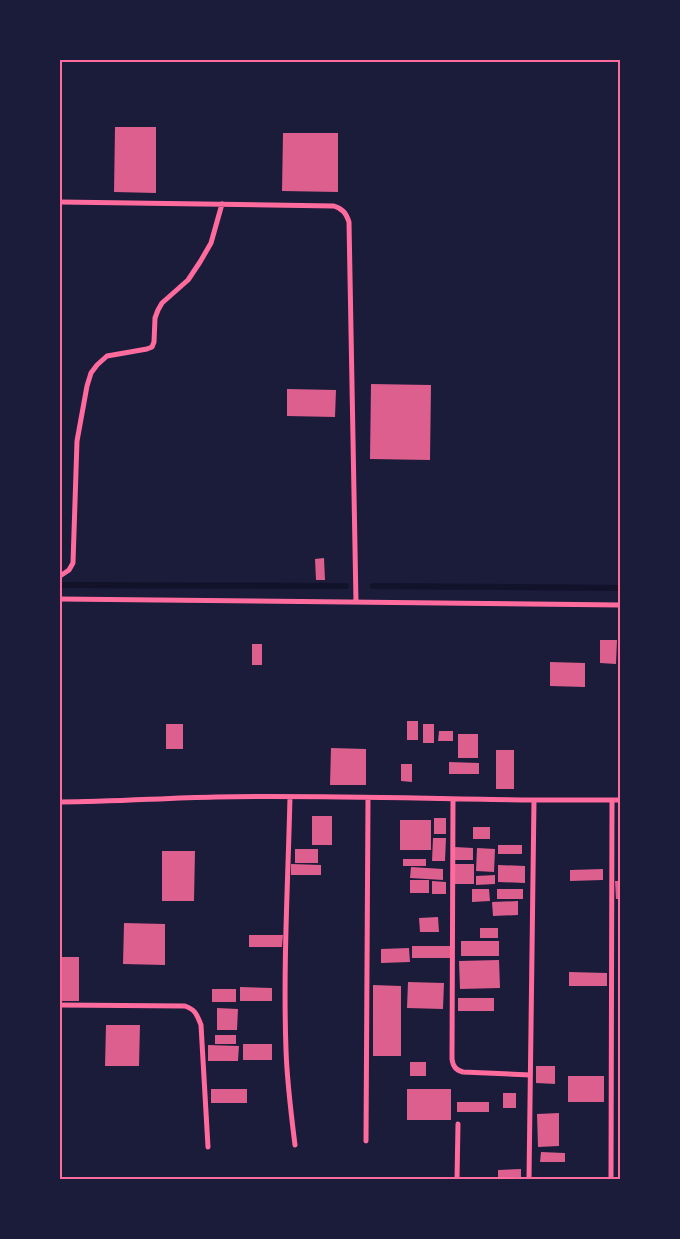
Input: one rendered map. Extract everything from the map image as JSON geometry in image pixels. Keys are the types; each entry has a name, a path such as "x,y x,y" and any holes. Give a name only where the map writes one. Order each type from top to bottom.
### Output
{"street":[{"path":"60,202 334,206 341,209 347,215 349,222 356,602"},
{"path":"60,576 69,570 73,563 77,441 91,373 107,356 152,347 155,318 158,310 162,303 188,280 211,244 222,204"},
{"path":"60,599 620,605"},
{"path":"60,802 215,797 620,800"},
{"path":"290,797 285,991 289,1099 295,1145"},
{"path":"366,1141 368,798"},
{"path":"453,799 453,1065 456,1070 463,1072 530,1075"},
{"path":"529,1179 534,800"},
{"path":"611,1179 612,800"},
{"path":"60,1005 185,1006 192,1008 198,1015 201,1025 208,1146"},
{"path":"457,1179 458,1124"}],"building":[{"path":"115,127 156,127 156,193 114,192"},
{"path":"283,133 338,133 338,192 282,191"},
{"path":"371,384 431,385 430,460 370,459"},
{"path":"287,389 336,390 335,417 287,416"},
{"path":"324,558 325,580 316,580 315,559"},
{"path":"600,640 617,640 616,664 600,663"},
{"path":"252,644 262,644 262,665 252,665"},
{"path":"550,662 585,663 585,687 550,686"},
{"path":"407,721 418,721 418,740 407,740"},
{"path":"166,724 183,724 183,749 166,749"},
{"path":"423,724 434,724 434,743 423,743"},
{"path":"439,731 453,731 453,741 438,741"},
{"path":"458,734 478,734 478,758 458,758"},
{"path":"331,748 366,749 366,785 330,785"},
{"path":"496,750 514,750 514,789 496,789"},
{"path":"449,762 479,763 479,774 449,774"},
{"path":"401,764 412,764 412,782 401,781"},
{"path":"312,816 332,816 332,845 312,845"},
{"path":"434,818 446,818 446,834 434,834"},
{"path":"400,820 431,820 431,850 400,850"},
{"path":"473,827 490,827 490,839 473,839"},
{"path":"433,838 446,838 445,861 432,861"},
{"path":"498,845 522,845 522,854 498,854"},
{"path":"455,847 473,848 473,860 455,860"},
{"path":"477,848 495,849 494,872 476,871"},
{"path":"295,849 318,849 318,863 295,863"},
{"path":"162,851 195,851 194,901 162,901"},
{"path":"403,859 426,859 426,866 403,866"},
{"path":"291,864 321,865 321,875 291,875"},
{"path":"455,864 474,864 474,884 455,884"},
{"path":"498,865 525,866 525,883 498,882"},
{"path":"411,867 443,869 443,880 410,878"},
{"path":"603,869 603,880 570,881 570,870"},
{"path":"495,875 495,884 476,885 476,876"},
{"path":"410,880 429,880 429,893 410,893"},
{"path":"432,881 446,882 446,894 432,894"},
{"path":"615,881 620,881 620,899 616,899"},
{"path":"472,889 489,889 490,901 472,902"},
{"path":"497,889 523,889 523,899 497,899"},
{"path":"518,901 518,915 493,916 492,902"},
{"path":"438,917 439,932 420,932 419,918"},
{"path":"124,923 165,924 165,965 123,964"},
{"path":"480,928 498,928 498,938 480,938"},
{"path":"249,935 283,935 282,947 249,947"},
{"path":"461,941 499,941 499,956 461,956"},
{"path":"412,946 452,946 452,958 412,958"},
{"path":"409,948 410,962 381,963 381,949"},
{"path":"60,957 79,957 79,1001 60,1001"},
{"path":"499,960 500,988 460,989 459,961"},
{"path":"569,972 607,973 607,986 569,986"},
{"path":"408,982 444,983 443,1009 407,1008"},
{"path":"373,985 401,986 401,1056 373,1056"},
{"path":"240,987 272,988 272,1001 240,1001"},
{"path":"212,989 236,989 236,1002 212,1002"},
{"path":"458,998 494,998 494,1011 458,1011"},
{"path":"217,1008 238,1009 237,1030 217,1030"},
{"path":"106,1025 140,1025 139,1066 105,1066"},
{"path":"215,1035 236,1035 236,1044 215,1044"},
{"path":"243,1044 272,1044 272,1060 243,1060"},
{"path":"208,1045 239,1046 238,1061 208,1061"},
{"path":"410,1062 426,1062 426,1076 410,1076"},
{"path":"536,1066 555,1066 555,1084 536,1083"},
{"path":"568,1076 604,1076 604,1102 568,1102"},
{"path":"211,1089 247,1089 247,1103 211,1103"},
{"path":"407,1089 451,1089 451,1120 407,1120"},
{"path":"503,1093 516,1093 516,1108 503,1108"},
{"path":"457,1102 489,1102 489,1112 457,1112"},
{"path":"559,1113 559,1146 538,1147 537,1114"},
{"path":"541,1152 565,1153 565,1162 540,1162"},
{"path":"521,1169 521,1179 498,1179 498,1170"},
{"path":"405,1177 425,1177 425,1179 405,1179"}],"waterway":[{"path":"60,585 346,586"},
{"path":"373,586 620,588"}]}
